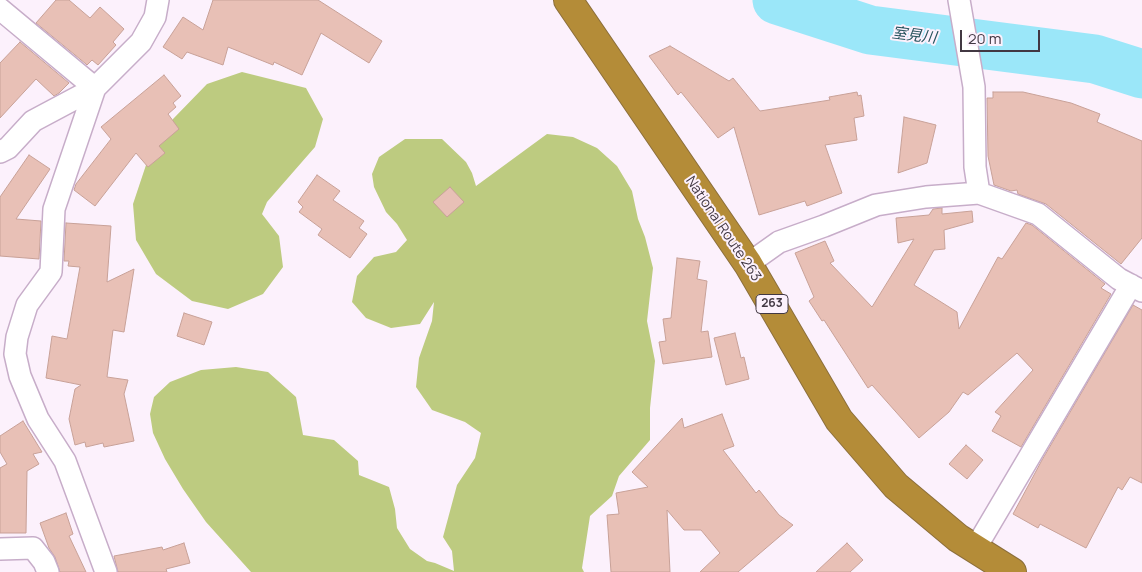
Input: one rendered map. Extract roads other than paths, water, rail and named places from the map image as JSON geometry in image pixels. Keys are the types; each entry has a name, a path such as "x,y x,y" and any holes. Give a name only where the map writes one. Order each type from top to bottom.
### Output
{"highway":[{"name":"National Route 263","path":"568,0 748,264 839,420 896,486 958,538 1012,572"}],"street":[{"path":"0,152 8,148 33,121 95,88 141,42 155,17 158,0"},
{"path":"959,0 974,87 976,167 979,194"},
{"path":"0,9 95,88"},
{"path":"95,88 54,209 51,272 28,305 17,337 15,354 20,376 38,419 65,461 106,572"},
{"path":"748,264 779,242 876,205 926,197 979,194 1038,214 1119,279 1136,288 976,549"},
{"path":"0,549 33,548 44,562 48,572"}],"waterway":[{"name":"室見川","path":"777,0 870,30 1095,59 1142,74"}]}
